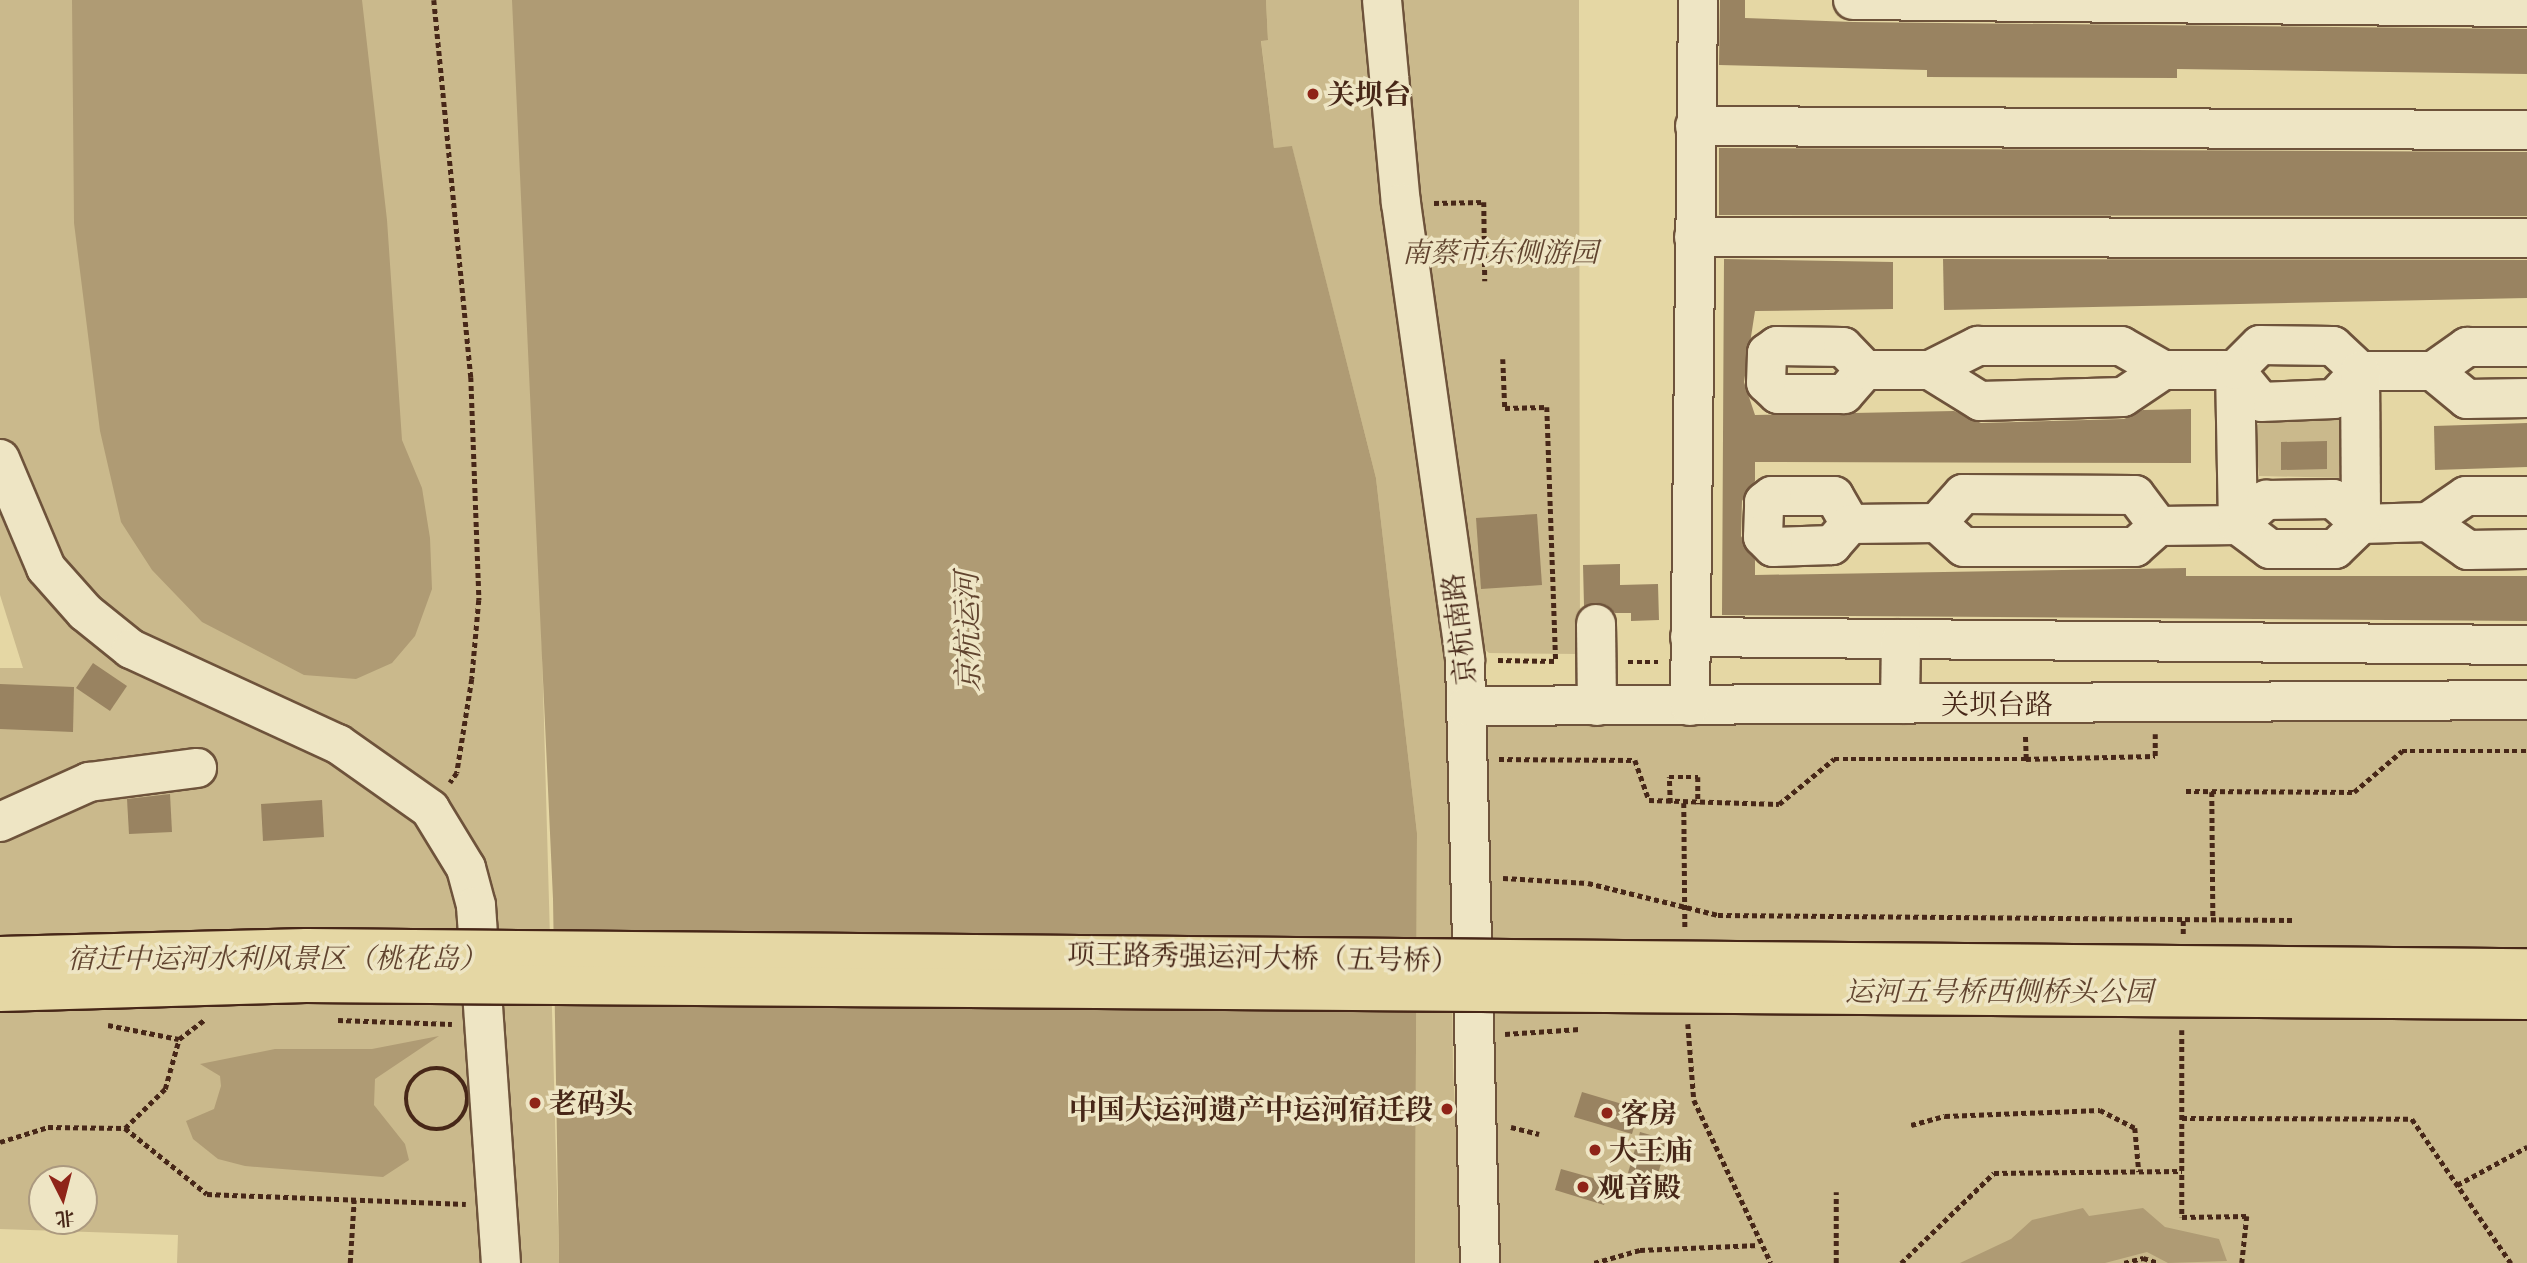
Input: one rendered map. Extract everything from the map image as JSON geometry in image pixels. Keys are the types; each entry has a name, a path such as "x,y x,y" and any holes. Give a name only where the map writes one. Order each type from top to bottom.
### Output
{"main road":[{"name":"项王路秀强运河大桥（五号桥）","path":"0,956 307,948 2527,968"},
{"name":"项王路秀强运河大桥（五号桥）","path":"0,992 320,983 2527,1000"}],"street":[{"name":"京杭南路","path":"1382,0 1401,203 1467,706 1471,758 1471,878 1480,1263"},
{"path":"1690,706 1698,0"},
{"path":"1853,0 2527,7"},
{"path":"1695,126 2527,130"},
{"path":"1694,237 2527,238"},
{"path":"1864,370 1930,370 1978,346 2121,346 2163,370 2235,370 2260,345 2333,345 2360,371 2433,371 2467,347 2527,347"},
{"path":"1930,370 1980,401 2123,397 2163,370"},
{"path":"2235,370 2261,402 2334,399 2360,371"},
{"path":"2235,370 2238,525"},
{"path":"2360,371 2361,524"},
{"path":"2433,371 2467,399 2527,398"},
{"path":"0,459 46,568 103,626 198,683 338,744 430,809 466,868 486,1026 501,1205 501,1263"},
{"path":"1937,523 1963,494 2135,495 2158,526"},
{"path":"1850,524 1937,523 1964,547 2135,547 2158,526 2238,525 2266,500 2333,499 2361,524 2428,522 2466,496 2527,496"},
{"path":"2428,522 2468,550 2527,549"},
{"path":"1596,624 1597,706"},
{"path":"1690,637 2527,645"},
{"path":"1900,704 1901,639"},
{"path":"2197,702 2198,642"},
{"path":"2398,701 2400,644"},
{"name":"关坝台路","path":"1467,706 2527,700"},
{"path":"0,822 89,782 197,768"}],"path":[{"path":"430,809 457,773 479,600 471,377 434,0"},
{"path":"1401,203 1484,202 1485,281"},
{"path":"1503,359 1505,408 1547,407 1556,661"},
{"path":"1471,758 1635,760 1649,800 1698,804 1779,804 1834,759 2155,757 2155,723"},
{"path":"2025,724 2026,759"},
{"path":"2186,792 2354,792 2402,751 2527,751"},
{"path":"1670,803 1670,777 1698,777 1698,804"},
{"path":"2212,792 2213,918"},
{"path":"1684,803 1685,938"},
{"path":"1471,878 1588,883 1685,910 2292,920"},
{"path":"2183,917 2183,944"},
{"path":"125,1128 166,1089 179,1039 219,1017"},
{"path":"328,1019 486,1026"},
{"path":"1688,1020 1694,1100 1759,1245 1771,1263"},
{"path":"2182,1024 2182,1217 2247,1216 2242,1263"},
{"path":"425,1070 454,1073 466,1090 466,1111 452,1126 422,1126 409,1112 406,1093 425,1070"},
{"path":"1911,1125 1945,1116 2100,1110 2135,1128 2139,1172"},
{"path":"2182,1118 2412,1119 2511,1263"},
{"path":"0,1142 48,1127 125,1128 207,1194 501,1205"},
{"path":"2457,1185 2527,1147"},
{"path":"1901,1263 1994,1173 2182,1171"},
{"path":"1836,1192 1836,1263"},
{"path":"350,1263 354,1200"},
{"path":"1594,1263 1640,1250 1759,1245"},
{"path":"2124,1263 2143,1258 2158,1263"}],"green space":[{"name":"宿迁中运河水利风景区（桃花岛）","path":"0,0 524,0 559,1263 177,1263 178,1235 98,1232 98,1165 28,1165 28,1230 0,1229 0,668 23,668 0,595"},
{"name":"南蔡市东侧游园","path":"1266,0 1579,0 1580,654 1489,653 1474,640 1449,666 1453,1067 1462,1263 1415,1263 1417,833 1376,478 1292,147 1274,148 1261,40 1268,39"},
{"path":"2270,416 2342,416 2346,478 2259,476 2254,427"},
{"name":"运河五号桥西侧桥头公园","path":"1490,718 2527,720 2527,1263 1490,1263 1479,736"}],"water":[{"path":"72,0 362,0 387,220 402,440 422,488 430,538 432,589 415,636 392,663 356,679 304,675 202,622 152,570 121,522 100,431 74,223"},
{"name":"京杭运河","path":"512,0 1266,0 1268,40 1261,41 1274,148 1292,146 1376,478 1417,833 1415,1263 559,1263 553,899"},
{"path":"439,1036 375,1079 374,1105 405,1144 409,1160 383,1177 245,1166 218,1159 193,1139 186,1121 214,1109 221,1086 220,1076 200,1064 275,1049 372,1049"},
{"path":"2083,1208 2089,1216 2143,1208 2165,1227 2219,1239 2227,1261 2168,1263 2147,1252 2105,1263 1960,1263 2011,1239 2032,1220"}],"building":[{"path":"1720,0 1745,0 1745,18 1853,22 2527,29 2527,74 2177,69 2177,78 1927,77 1927,70 1719,65"},
{"path":"1719,148 2527,152 2527,216 1719,215"},
{"path":"1724,259 1893,262 1893,309 1755,311 1744,382 1755,415 1954,411 1981,423 2124,419 2143,410 2191,409 2191,463 1755,462 1755,481 1742,501 1741,536 1755,560 1755,575 2186,568 2186,576 2527,576 2527,621 1722,615"},
{"path":"1943,259 2527,260 2527,298 1944,310"},
{"path":"2527,423 2527,467 2435,470 2434,426"},
{"path":"2327,441 2327,469 2281,470 2281,442"},
{"path":"1537,514 1542,585 1481,589 1476,518"},
{"path":"1620,564 1620,585 1658,584 1659,620 1631,621 1631,613 1615,613 1606,605 1584,606 1583,565"},
{"path":"93,663 127,686 110,711 76,688"},
{"path":"0,684 74,687 73,732 0,729"},
{"path":"170,794 172,832 129,834 127,799"},
{"path":"322,800 324,837 263,841 261,804"},
{"name":"客房","path":"1582,1092 1639,1109 1632,1134 1574,1117"},
{"path":"1640,1132 1668,1140 1653,1191 1625,1183"},
{"name":"观音殿","path":"1561,1169 1611,1183 1604,1205 1555,1190"}],"place":[{"name":"关坝台","path":"1313,94"},
{"name":"老码头","path":"535,1103"},
{"name":"中国大运河遗产中运河宿迁段","path":"1447,1109"},
{"name":"客房","path":"1607,1113"},
{"name":"大王庙","path":"1595,1150"},
{"name":"观音殿","path":"1583,1187"}]}
